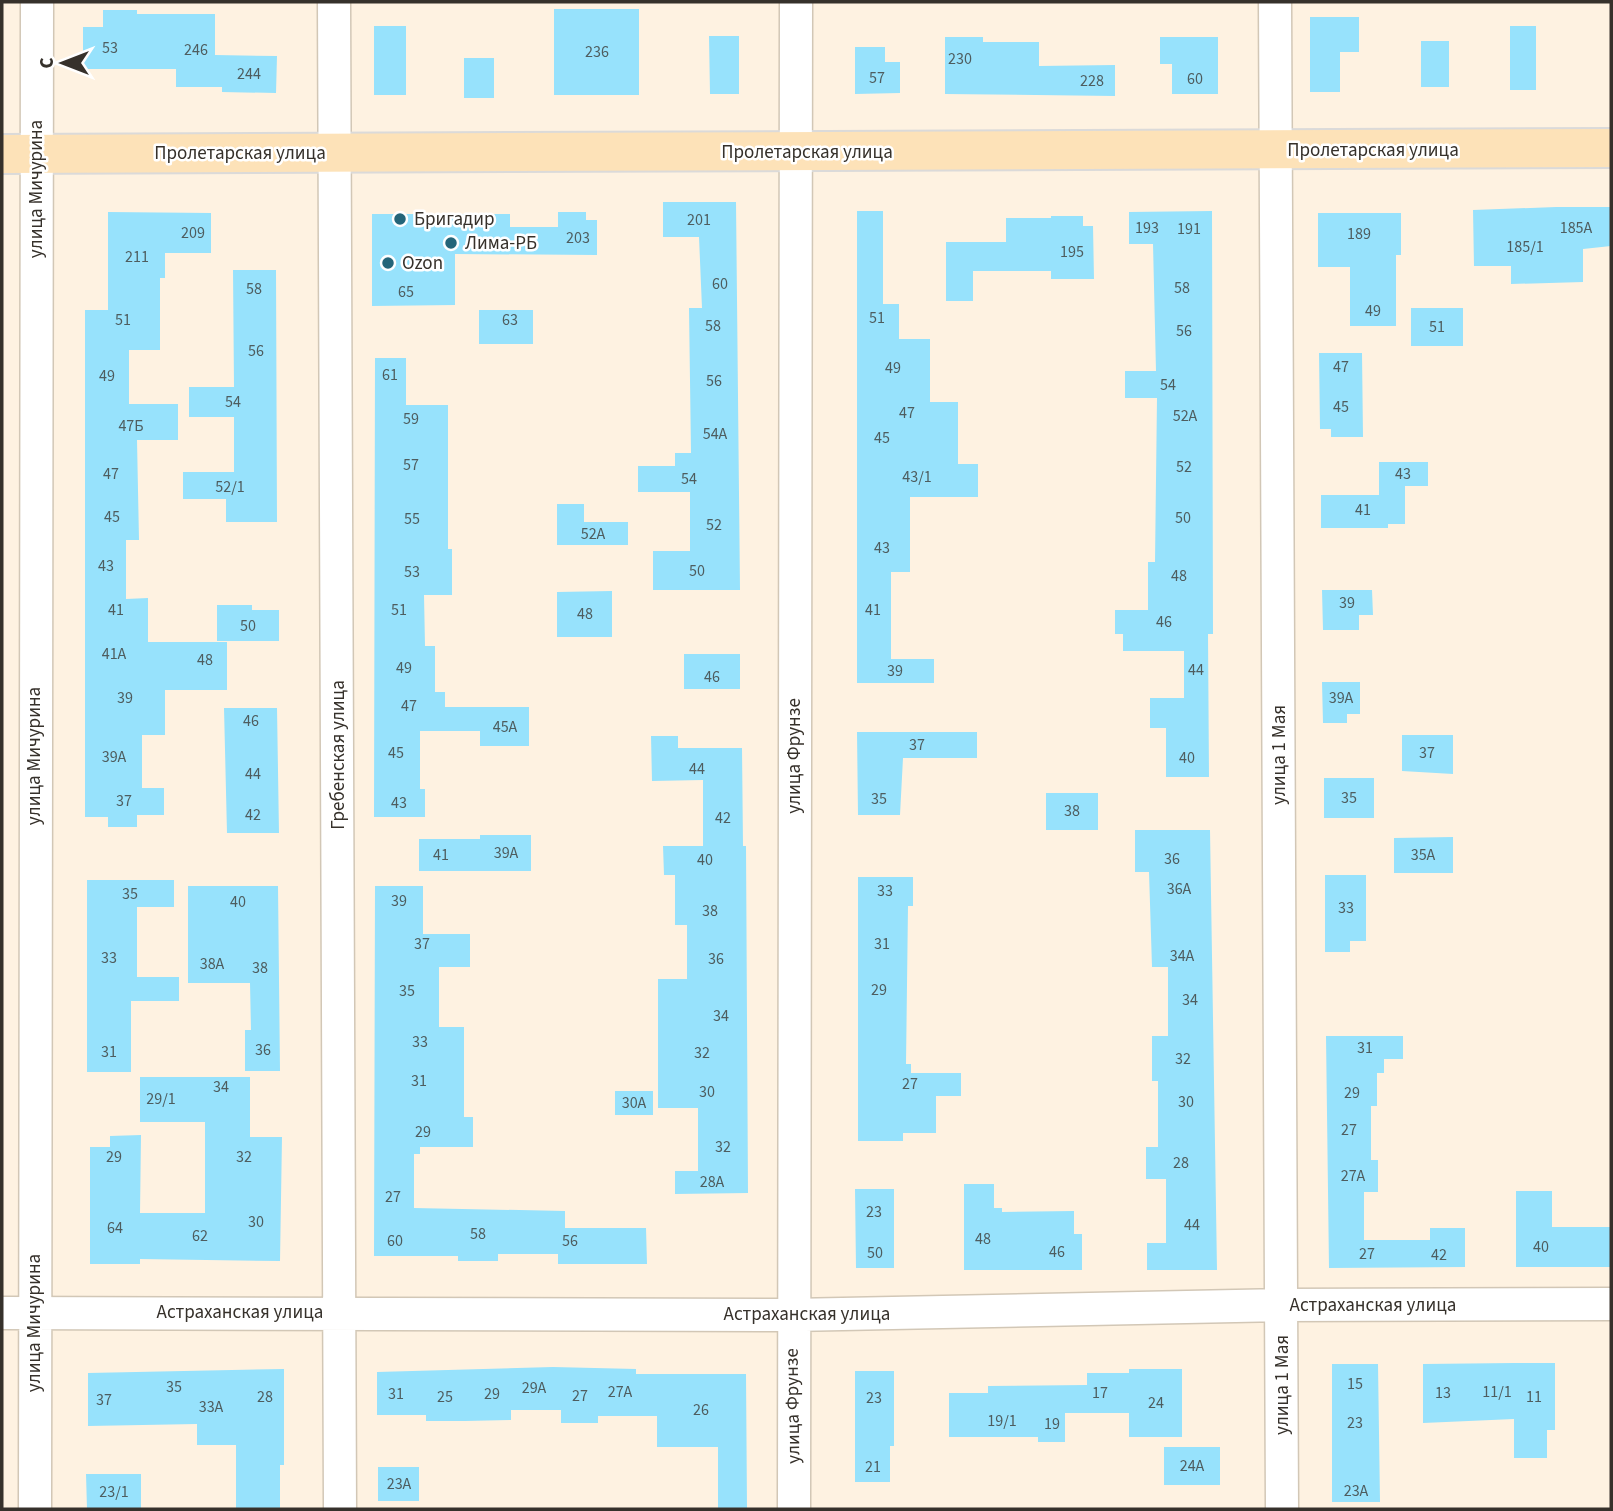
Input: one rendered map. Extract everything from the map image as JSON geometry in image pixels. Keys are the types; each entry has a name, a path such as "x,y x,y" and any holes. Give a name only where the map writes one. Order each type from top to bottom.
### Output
{"main road":[{"name":"Пролетарская улица","path":"19,154 1611,148"}],"street":[{"name":"улица Мичурина","path":"35,1509 19,154 37,2"},
{"name":"Гребенская улица","path":"334,2 340,1509"},
{"name":"улица Фрунзе","path":"794,1509 792,1315 796,2"},
{"name":"улица 1 Мая","path":"1275,2 1282,1509"},
{"name":"Астраханская улица","path":"2,1313 792,1315 1282,1305 1611,1304"}],"building":[{"path":"554,9 639,9 639,95 554,95"},
{"path":"103,10 137,10 137,14 215,14 215,55 277,56 276,93 222,92 222,87 176,87 176,69 83,69 83,27 103,27"},
{"path":"1310,17 1359,17 1359,52 1340,52 1340,92 1310,92"},
{"path":"374,26 406,26 406,95 374,95"},
{"path":"1510,26 1536,26 1536,90 1510,90"},
{"path":"709,36 739,36 739,94 710,94"},
{"path":"945,37 983,37 983,42 1039,42 1039,66 1115,65 1115,96 945,94"},
{"path":"1160,37 1218,37 1218,94 1172,94 1172,64 1160,64"},
{"path":"1421,41 1449,41 1449,87 1421,87"},
{"path":"855,47 885,47 885,62 900,62 900,93 855,94"},
{"path":"464,58 494,58 494,98 464,98"},
{"path":"663,202 736,202 740,590 653,590 653,551 690,551 690,492 638,492 638,466 675,466 675,453 691,453 689,308 702,308 699,237 663,237"},
{"path":"1611,207 1611,246 1583,249 1583,282 1511,284 1511,266 1474,266 1473,210"},
{"path":"857,211 883,211 883,304 899,304 899,339 930,339 930,402 958,402 958,464 978,464 978,497 910,497 910,572 891,572 891,659 934,659 934,683 857,683"},
{"path":"1212,211 1213,634 1208,634 1209,777 1166,777 1166,728 1150,728 1150,698 1184,698 1184,651 1123,651 1123,634 1115,634 1115,610 1148,610 1148,562 1155,562 1157,398 1125,398 1125,371 1156,371 1153,244 1129,244 1129,212"},
{"path":"108,212 211,213 211,253 165,253 165,278 160,278 160,350 129,350 129,404 178,404 178,440 137,440 139,540 126,540 126,599 148,598 148,642 227,642 227,690 165,690 165,735 142,735 142,788 164,788 164,815 137,815 137,827 108,827 108,817 85,817 85,310 108,310"},
{"path":"558,212 586,212 586,220 597,220 597,255 455,254 455,305 372,306 372,214 510,214 510,227 558,227"},
{"path":"1318,213 1401,213 1401,255 1396,255 1396,326 1350,326 1350,267 1318,267"},
{"path":"1083,216 1083,226 1093,226 1094,279 1051,279 1051,271 973,271 973,301 946,301 946,242 1006,242 1006,218"},
{"path":"233,270 276,270 277,522 226,522 226,499 183,499 183,472 234,472 234,417 189,417 189,387 234,387"},
{"path":"1411,308 1463,308 1463,346 1411,346"},
{"path":"479,310 533,310 533,344 479,344"},
{"path":"1319,353 1362,353 1363,437 1331,437 1331,429 1320,429"},
{"path":"375,358 406,358 406,405 448,405 448,549 452,549 452,595 424,595 425,646 435,646 435,692 445,692 445,707 529,707 529,746 480,746 480,731 420,731 420,789 425,789 425,817 374,817"},
{"path":"1379,462 1428,462 1428,486 1405,486 1405,524 1388,524 1388,528 1321,528 1321,495 1379,495"},
{"path":"557,504 584,504 584,522 628,522 628,545 557,545"},
{"path":"1322,590 1372,590 1373,615 1359,615 1359,630 1323,630"},
{"path":"612,591 612,637 557,637 557,592"},
{"path":"217,605 252,605 252,610 279,610 279,641 217,641"},
{"path":"684,654 740,654 740,689 684,689"},
{"path":"1322,682 1360,682 1360,714 1347,714 1347,723 1323,723"},
{"path":"224,708 277,708 279,833 227,833"},
{"path":"857,732 977,732 977,758 903,758 900,815 858,815"},
{"path":"1402,735 1453,735 1453,774 1402,771"},
{"path":"651,736 678,736 678,748 742,748 743,846 746,846 748,1193 675,1194 675,1171 698,1171 698,1108 658,1108 658,979 687,979 687,925 675,925 675,875 664,875 663,846 703,846 703,780 652,781"},
{"path":"1324,778 1374,778 1374,818 1324,818"},
{"path":"1046,793 1098,793 1098,830 1046,830"},
{"path":"1135,830 1210,830 1217,1270 1147,1270 1147,1243 1166,1243 1166,1179 1146,1179 1146,1147 1158,1147 1158,1081 1152,1081 1152,1036 1168,1036 1168,967 1152,967 1149,872 1135,872"},
{"path":"480,835 531,835 531,871 419,871 419,839 480,839"},
{"path":"1453,837 1453,873 1394,873 1394,838"},
{"path":"1325,875 1366,875 1366,941 1350,941 1350,952 1325,952"},
{"path":"858,877 913,877 913,906 908,906 906,1064 911,1064 911,1073 961,1073 961,1096 936,1096 936,1133 903,1133 903,1141 858,1141"},
{"path":"87,880 174,880 174,907 137,907 137,977 179,977 179,1001 131,1001 131,1072 87,1072"},
{"path":"188,886 278,886 280,1071 245,1071 245,1030 251,1030 250,983 188,983"},
{"path":"375,886 423,886 423,934 470,934 470,967 439,967 439,1027 464,1027 464,1117 473,1117 473,1147 420,1147 420,1154 414,1154 414,1208 565,1211 565,1228 646,1228 647,1264 558,1264 558,1254 498,1254 498,1261 458,1261 458,1256 374,1256"},
{"path":"1326,1036 1403,1036 1403,1059 1384,1059 1384,1073 1377,1073 1377,1106 1371,1106 1371,1160 1378,1160 1378,1192 1364,1192 1364,1240 1430,1240 1430,1228 1465,1228 1465,1267 1329,1268"},
{"path":"140,1077 250,1077 250,1137 282,1137 280,1261 140,1259 140,1264 90,1264 90,1147 110,1147 110,1136 141,1135 140,1213 205,1213 205,1122 140,1122"},
{"path":"615,1091 653,1091 653,1115 615,1115"},
{"path":"964,1184 994,1184 994,1208 1002,1208 1002,1212 1074,1211 1074,1234 1082,1234 1082,1270 964,1270"},
{"path":"855,1189 894,1189 894,1268 856,1268"},
{"path":"1516,1191 1552,1191 1552,1227 1611,1227 1611,1267 1516,1267"},
{"path":"1555,1363 1555,1430 1547,1430 1547,1458 1514,1458 1514,1419 1423,1423 1423,1364"},
{"path":"1332,1364 1378,1364 1380,1502 1332,1502"},
{"path":"553,1367 636,1369 636,1374 746,1374 747,1509 718,1509 718,1447 657,1447 657,1416 598,1416 598,1423 561,1423 561,1410 511,1410 511,1420 426,1421 426,1415 377,1415 377,1372"},
{"path":"284,1369 284,1465 280,1465 280,1509 236,1509 236,1445 197,1445 197,1424 88,1426 88,1373"},
{"path":"1129,1369 1182,1369 1182,1437 1129,1437 1129,1413 1065,1413 1065,1442 1038,1442 1038,1437 949,1437 949,1393 988,1393 988,1386 1087,1385 1087,1373 1129,1373"},
{"path":"855,1371 894,1371 894,1446 890,1446 890,1482 855,1482"},
{"path":"1164,1447 1220,1447 1220,1485 1164,1485"},
{"path":"378,1467 419,1467 419,1501 378,1501"},
{"path":"86,1474 141,1474 141,1509 87,1509"}],"place":[{"name":"Бригадир","path":"400,219"},
{"name":"Лима-РБ","path":"451,243"},
{"name":"Ozon","path":"388,263"}]}
